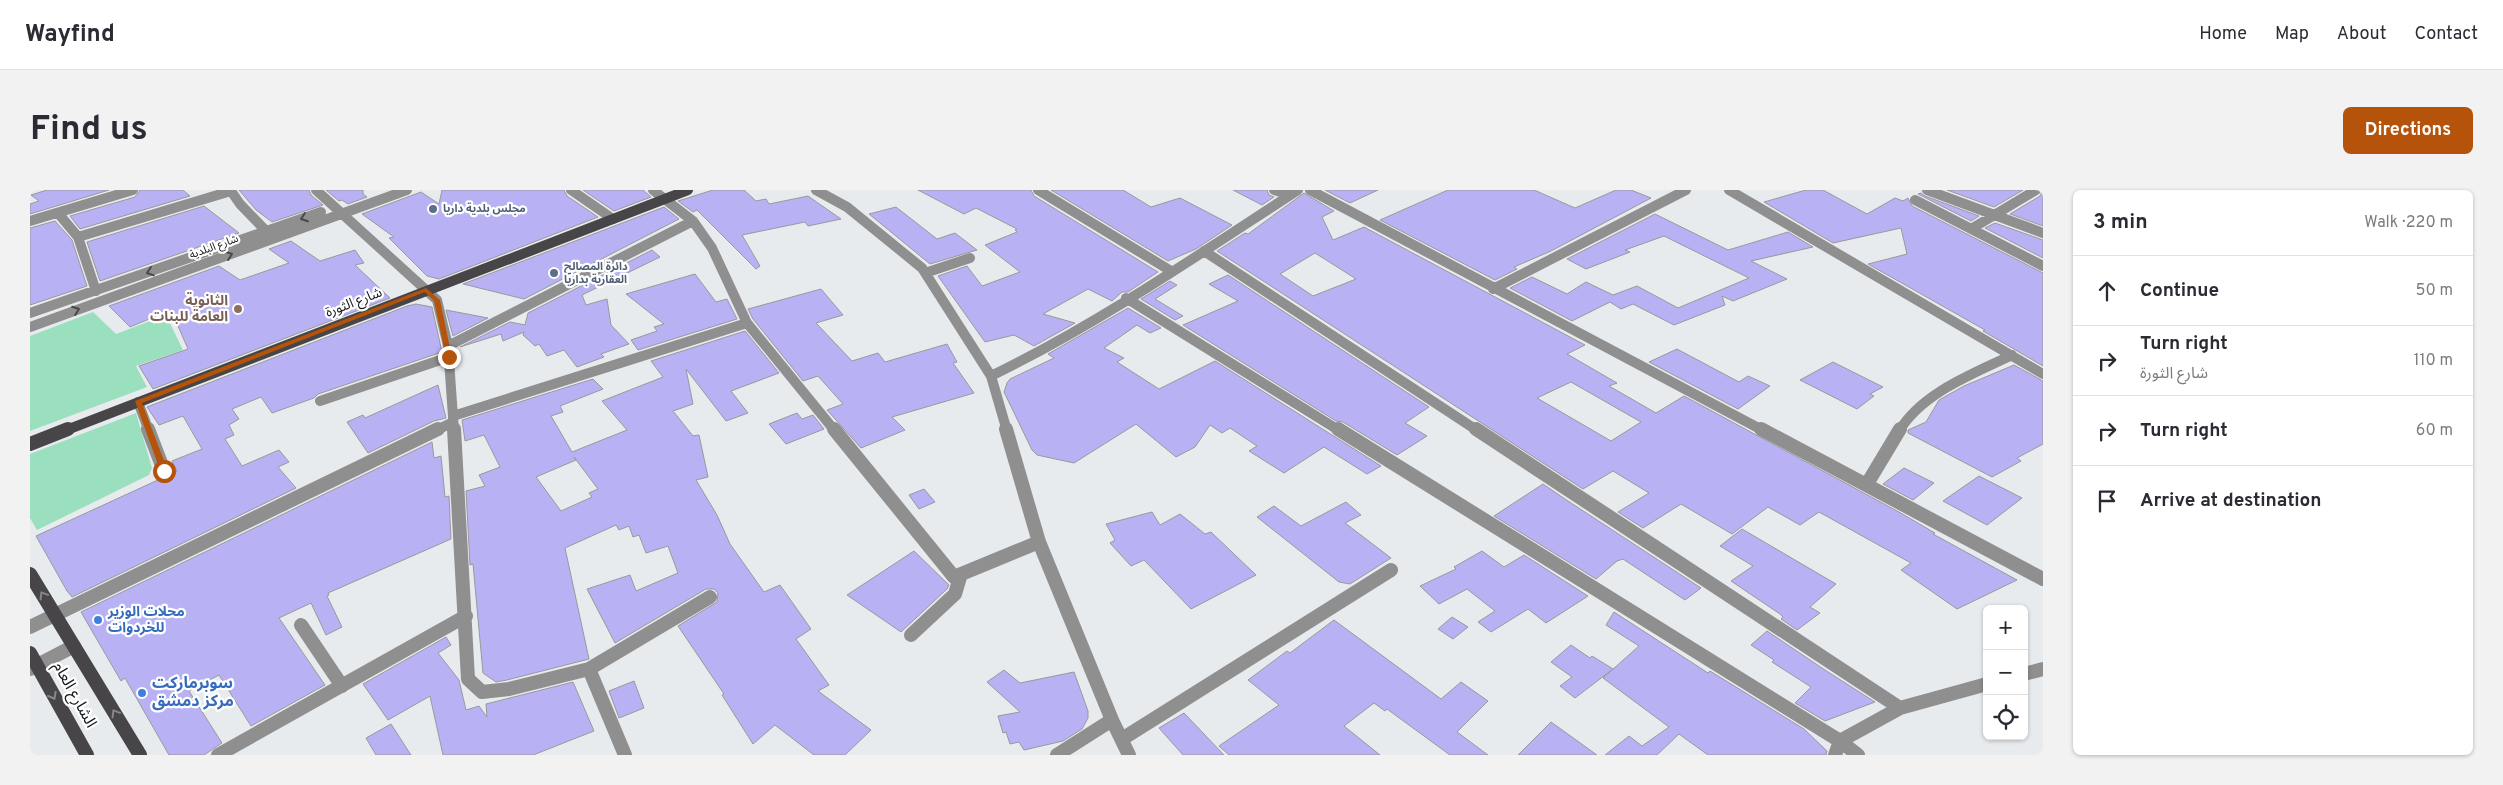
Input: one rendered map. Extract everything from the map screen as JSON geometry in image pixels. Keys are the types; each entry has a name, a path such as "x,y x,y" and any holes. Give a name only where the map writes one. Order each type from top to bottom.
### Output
{"main road":[{"name":"شارع الثورة","path":"30,444 688,190"},
{"name":"الشارع العام","path":"30,574 140,755"},
{"name":"الشارع العام","path":"32,663 87,755"}],"street":[{"path":"30,221 133,190"},
{"path":"316,190 437,300 449,351 466,616 468,679 482,692 509,689 589,669 710,596"},
{"name":"شارع البلدية","path":"30,327 337,211 382,190"},
{"name":"شارع البلدية","path":"30,313 267,232 406,190"},
{"path":"571,190 613,219"},
{"path":"653,190 693,221 712,248 746,324 954,577 1039,542"},
{"path":"816,190 847,207 925,273 991,376 1039,542 1112,720 1129,755"},
{"path":"1038,190 1172,271"},
{"path":"1274,190 1294,193"},
{"path":"1310,190 1493,289 1867,484 2043,579"},
{"path":"1493,289 1686,190"},
{"path":"1729,190 2043,374"},
{"path":"1927,190 2043,233"},
{"path":"1971,229 1996,216 2036,190"},
{"path":"78,237 231,191 240,204 267,232"},
{"path":"991,376 1036,354 1172,271 1294,193"},
{"path":"1915,200 2043,266"},
{"path":"58,213 78,237 96,290"},
{"path":"320,401 449,351 693,221"},
{"path":"1204,251 1900,708"},
{"path":"925,273 970,258"},
{"path":"1126,298 1838,748 1858,755"},
{"path":"30,627 453,419 746,324"},
{"path":"1867,484 1907,418 1946,387 2012,356"},
{"path":"138,402 164,471"},
{"path":"1122,739 1391,570"},
{"path":"911,635 955,594 961,574"},
{"path":"218,755 466,616"},
{"path":"300,625 342,686"},
{"path":"32,663 74,646"},
{"path":"589,669 625,755"},
{"path":"2028,673 2043,669"},
{"path":"1838,748 1900,708 1983,685"},
{"path":"1057,755 1112,720"}],"green space":[{"path":"93,312 116,334 166,315 183,350 136,366 147,387 30,431 30,336"},
{"path":"136,413 152,468 149,475 37,530 30,518 30,454"}],"building":[{"path":"47,190 109,190 30,214 30,204 39,201 31,195"},
{"path":"140,190 183,190 190,196 80,229 70,216 135,197"},
{"path":"239,190 309,190 311,195 323,205 272,222 256,210"},
{"path":"326,190 363,190 363,194 367,197 348,204 342,200 339,201"},
{"path":"442,190 564,190 567,196 598,217 439,279 427,276 389,238 394,237 362,214 421,192 439,204"},
{"path":"583,190 643,190 651,197 614,211"},
{"path":"713,190 744,190 756,201 766,199 769,204 808,196 841,219 808,226 805,222 742,235 760,266 756,269 697,210 693,212 678,201"},
{"path":"918,190 1031,190 1034,196 1158,272 1128,292 1122,292 1112,301 1088,289 1043,314 1075,323 1034,346 1014,335 985,342 938,276 967,266 982,286 1020,272 985,245 1017,232 1015,230 1017,229 976,208 964,214"},
{"path":"1051,190 1123,190 1151,207 1180,198 1232,225 1196,249 1168,261"},
{"path":"1233,190 1267,190 1269,195 1274,197 1262,205"},
{"path":"1325,190 1378,190 1350,203"},
{"path":"1448,190 1534,190 1575,208 1616,190 1631,190 1651,198 1551,251 1514,267 1517,269 1495,280 1380,220"},
{"path":"1806,190 1823,190 1867,214 1895,198 1903,201 1908,198 1912,206 2043,273 2043,366 1983,331 1985,330 1868,264 1907,254 1901,228 1833,243 1764,202"},
{"path":"1947,190 2023,190 1994,207"},
{"path":"2043,190 2043,226 2010,214 2040,196"},
{"path":"1304,193 1334,211 1322,217 1333,240 1364,227 1585,345 1567,354 1617,383 1609,386 1656,413 1684,396 1899,512 1935,533 1933,534 2017,580 1957,609 1901,570 1911,563 1819,512 1800,525 1768,507 1732,534 1681,504 1643,528 1618,512 1649,493 1613,471 1583,489 1217,251 1245,233 1248,234","holes":["1315,253 1353,277 1356,279 1313,296 1280,274","1571,382 1641,422 1611,441 1537,398"]},
{"path":"1921,193 1979,216 1971,221 1918,194"},
{"path":"204,206 239,233 100,281 87,242"},
{"path":"664,207 679,219 524,299 463,284"},
{"path":"896,207 937,239 955,233 977,250 930,264 869,214"},
{"path":"1655,214 1728,250 1788,232 1813,247 1751,261 1787,279 1733,301 1722,296 1725,305 1674,325 1633,304 1621,309 1610,302 1572,321 1510,288 1532,277 1567,294 1586,282 1613,295 1637,286 1678,308 1749,278 1664,236 1625,250 1630,252 1586,269 1567,259"},
{"path":"55,221 72,240 87,286 30,305 30,228"},
{"path":"1995,223 2043,240 2043,258 1985,228"},
{"path":"291,241 320,261 355,250 364,263 355,265 390,298 153,389 139,366 188,349 171,310 130,327 109,306 219,266 240,280 289,263 269,249"},
{"path":"652,250 660,257 582,295 586,305 607,299 611,325 629,344 601,354 604,357 577,367 564,350 547,356 539,344 535,346 523,335 524,332 503,341 501,334 460,347 510,322 525,325 528,313"},
{"path":"695,274 716,302 727,299 737,319 638,350 631,340 657,331 654,327 664,324 626,294"},
{"path":"1228,275 1429,407 1405,423 1427,436 1397,455 1343,422 1336,421 1183,325 1238,301 1209,284"},
{"path":"1170,281 1177,285 1155,299 1183,316 1175,320 1141,299"},
{"path":"821,289 843,315 816,323 852,361 878,353 885,362 947,344 957,362 953,363 974,393 892,417 905,430 861,448 827,410 843,404 818,376 803,381 753,319 748,309"},
{"path":"416,304 432,307 442,352 318,394 314,398 272,413 261,397 232,409 239,419 229,425 234,435 225,439 242,466 279,450 289,462 278,467 296,488 72,597 36,536 160,479 168,479 177,471 172,461 202,449 183,416 159,425 147,407"},
{"path":"1128,308 1161,328 1150,333 1137,325 1104,348 1124,358 1117,362 1159,389 1215,361 1381,466 1367,474 1324,447 1284,473 1249,451 1257,446 1230,428 1222,433 1210,425 1195,447 1176,457 1136,424 1074,463 1037,455 1032,450 1004,392 1007,383 1010,379 1054,358 1048,354"},
{"path":"446,310 488,318 453,336"},
{"path":"745,331 779,373 731,391 748,413 726,421 686,369 693,404 673,411 693,436 699,435 708,477 696,480 717,515 730,544 764,592 780,585 811,629 796,639 829,685 818,691 871,730 845,755 814,755 775,725 753,744 722,695 724,694 678,626 717,602 718,593 714,589 706,589 615,643 587,589 630,575 636,591 678,573 668,546 646,553 639,535 633,537 629,526 619,530 616,525 565,548 589,659 496,682 483,673 473,564 470,565 466,491 485,486 479,475 500,467 484,435 465,441 462,420 593,379 603,389 560,406 563,412 551,416 572,452 627,430 602,401 663,377 651,361","holes":["574,457 598,489 589,493 592,497 561,511 536,477 576,460"]},
{"path":"1677,349 1739,382 1748,376 1770,386 1738,409 1649,362"},
{"path":"1833,362 1883,387 1870,394 1874,396 1857,409 1800,380"},
{"path":"2014,365 2043,381 2043,444 2017,458 2021,461 1992,477 1908,433 1908,430 1926,422 1939,400 1964,386"},
{"path":"438,385 446,418 434,421 368,453 347,422 363,415 365,418"},
{"path":"797,413 802,419 813,415 824,429 786,444 769,424"},
{"path":"432,442 434,458 441,456 445,497 449,496 451,539 328,593 329,595 327,596 342,627 326,635 311,603 279,618 325,685 251,726 219,675 189,691 222,743 204,755 169,755 125,678 121,681 81,612"},
{"path":"1904,468 1934,483 1913,500 1883,484"},
{"path":"1979,476 2022,498 1987,525 1943,501"},
{"path":"1543,484 1701,588 1685,600 1623,559 1617,561 1596,579 1494,516"},
{"path":"924,489 935,502 919,509 909,495"},
{"path":"1346,502 1361,515 1345,523 1391,558 1350,584 1339,582 1257,517 1274,506 1301,526"},
{"path":"1152,512 1160,525 1180,514 1205,534 1211,532 1256,575 1191,609 1144,560 1131,566 1110,543 1115,540 1106,524"},
{"path":"1742,529 1836,584 1810,607 1820,613 1797,630 1781,619 1783,617 1780,614 1731,581 1753,566 1720,546"},
{"path":"914,551 949,585 901,632 847,595"},
{"path":"1482,551 1504,567 1524,555 1588,596 1546,623 1528,609 1491,632 1478,622 1495,611 1467,589 1439,604 1420,586 1456,569 1454,567"},
{"path":"1614,612 1708,673 1710,671 1804,729 1827,751 1826,755 1708,755 1679,734 1657,755 1605,755 1629,736 1642,746 1669,727 1603,678 1639,646 1606,625"},
{"path":"1452,617 1468,627 1453,639 1438,629"},
{"path":"1334,620 1441,699 1461,682 1488,701 1457,732 1488,755 1450,755 1387,709 1385,711 1374,703 1344,726 1380,755 1229,755 1219,746 1279,705 1248,680 1287,651 1290,653"},
{"path":"1767,631 1875,702 1825,721 1795,703 1811,687 1772,662 1774,660 1751,645"},
{"path":"446,637 451,645 438,653 459,680 466,710 479,706 487,717 486,704 573,682 594,731 533,755 443,755 430,696 388,720 363,684"},
{"path":"1571,645 1590,658 1592,656 1613,669 1575,698 1560,686 1572,677 1551,662"},
{"path":"1004,670 1020,683 1074,672 1088,711 1088,718 1082,729 1063,741 1024,750 1019,742 1010,744 1006,732 1003,733 998,716 1020,712 987,682"},
{"path":"634,681 644,708 619,718 609,691"},
{"path":"1184,713 1224,755 1183,755 1159,728"},
{"path":"1551,722 1597,755 1518,755"},
{"path":"391,724 411,755 376,755 366,738"}],"place":[{"name":"مجلس بلدية داريا","path":"433,209"},
{"name":"دائرة المصالح العقارية بداريا","path":"554,273"},
{"name":"الثانوية العامة للبنات","path":"238,309"},
{"name":"محلات الوزير للخردوات","path":"98,620"},
{"name":"سوبرماركت مركز دمشق","path":"142,693"}],"route":[{"path":"164,471 138,402 426,290 437,300 449,357"}]}
